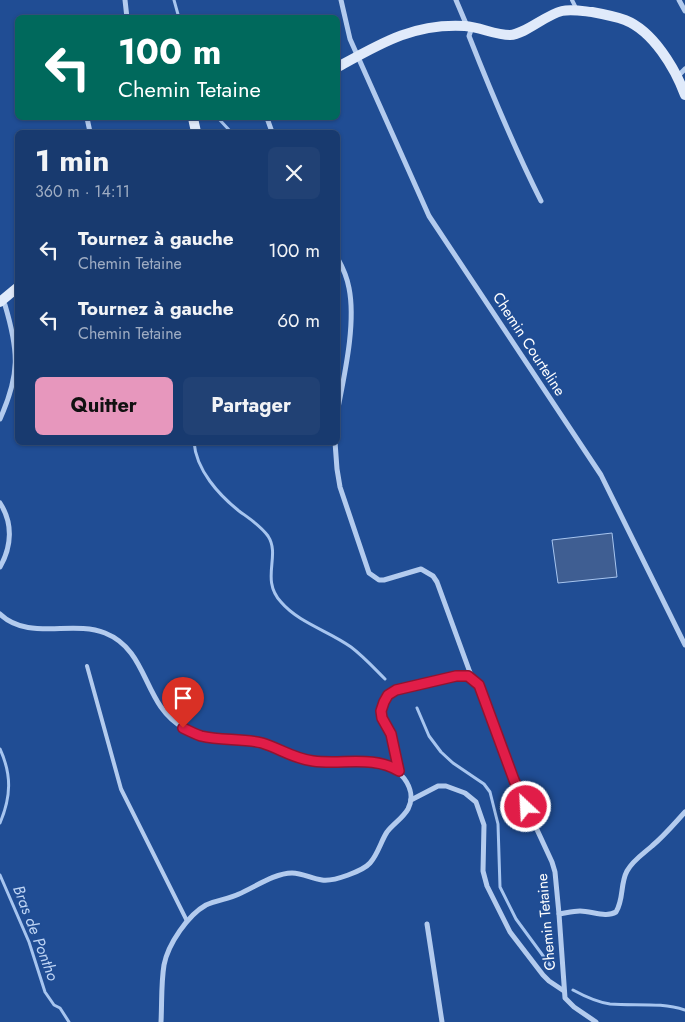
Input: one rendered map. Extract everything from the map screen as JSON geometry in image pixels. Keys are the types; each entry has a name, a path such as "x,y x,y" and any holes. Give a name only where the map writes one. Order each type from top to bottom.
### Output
{"main road":[{"path":"340,66 390,38 423,29 442,25 470,27 510,35 518,33 560,12 576,10 605,14 626,20 638,27 682,72 685,95"},
{"path":"1,302 15,290"}],"street":[{"path":"125,0 127,15"},
{"name":"Chemin Courteline","path":"341,0 350,39 430,216 601,475 685,645"},
{"path":"456,0 470,27 469,36 492,95 541,201"},
{"path":"678,0 685,11"},
{"path":"340,263 346,274 351,300 347,366 340,399"},
{"path":"1,302 5,305 15,346"},
{"path":"0,419 9,398 15,375"},
{"name":"Chemin Tetaine","path":"334,445 340,487 369,573 379,580 384,580 421,569 433,576 438,582 472,678 479,685 514,780 552,862 555,872 559,914 564,991 569,1002 596,1022"},
{"path":"0,503 7,517 10,536 6,557 0,567"},
{"path":"0,614 13,623 28,628 89,629 116,638 135,657 154,699 167,716 183,728 200,736 219,739 234,738 263,743 290,756 312,761 377,762 389,765 399,771 405,778 411,800 406,812 388,831 367,866 334,880 321,880 298,873 287,873 205,906 187,921 172,944 164,964 161,1022"},
{"path":"399,771 391,734 382,718 381,711 386,698 396,690 456,676 472,678"},
{"name":"Chemin Tetaine","path":"411,800 438,786 446,786 465,793 476,802 484,825 484,871 487,886 510,932 543,975 564,991"},
{"path":"559,914 578,911 596,912 606,915 616,912 622,901 627,871 638,856 651,847 685,812"},
{"path":"427,924 442,1022"}],"lane":[{"path":"572,0 576,10"},
{"path":"87,666 121,789 187,921"}],"water":[{"path":"612,533 617,577 558,583 552,540"}],"waterway":[{"path":"174,0 178,15"},
{"path":"220,120 229,130"},
{"path":"195,445 199,462 216,490 231,505 258,525 268,536 273,552 272,585 281,602 296,616 351,647 385,679"},
{"path":"417,708 429,736 441,752 453,763 484,784 490,792 498,824 500,887 516,919 552,968"},
{"name":"Bras de Pontho","path":"0,749 7,768 9,786 4,813 0,823"},
{"name":"Bras de Pontho","path":"0,875 29,942 45,992 54,1005 60,1008 69,1022"},
{"path":"573,990 586,997 610,1004 657,1005 685,1010"}],"route":[{"path":"183,728 200,736 219,739 234,738 263,743 290,756 312,761 377,762 389,765 399,771 391,734 382,718 382,706 388,695 396,690 456,676 468,676 479,685 526,807"}]}
